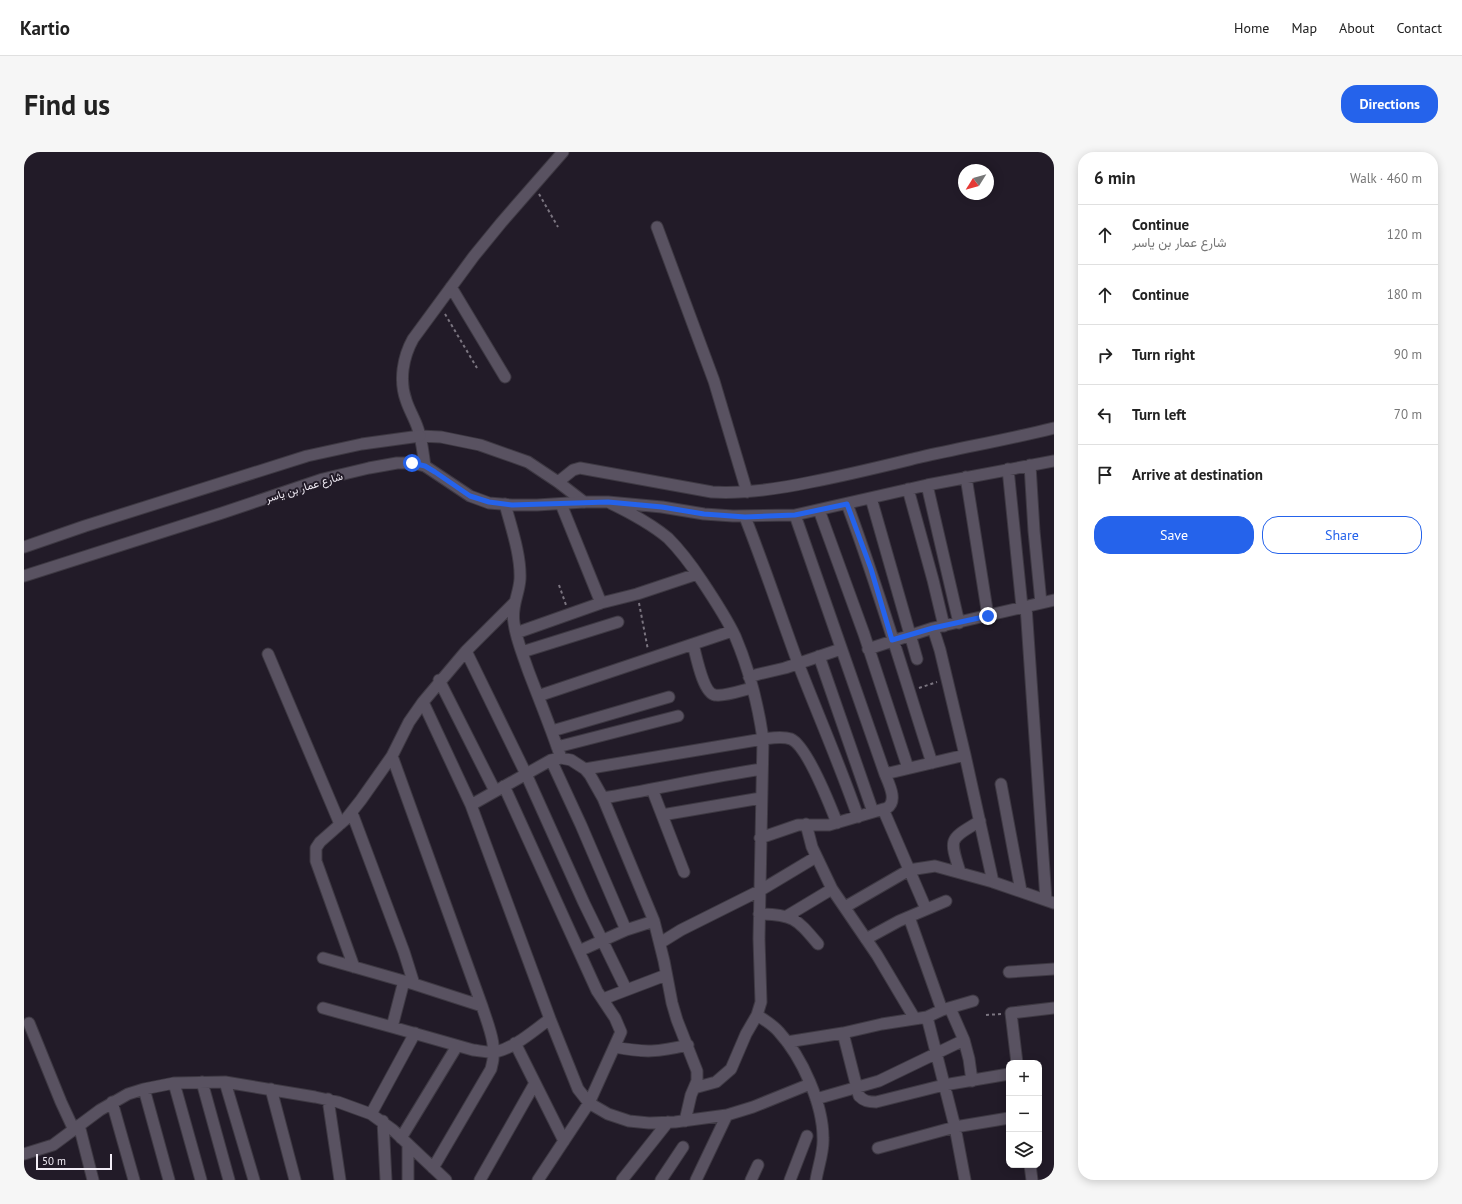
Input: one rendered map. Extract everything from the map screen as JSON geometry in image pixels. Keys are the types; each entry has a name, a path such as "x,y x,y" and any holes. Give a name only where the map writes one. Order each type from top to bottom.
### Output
{"street":[{"path":"424,460 417,424 406,400 403,385 403,370 406,353 413,339 474,256 563,152"},
{"path":"657,226 714,380 747,492"},
{"path":"451,287 505,378"},
{"path":"558,482 573,470 580,468 712,492 747,492 779,488 857,473 923,457 1003,441 1054,428"},
{"path":"24,547 85,526 307,456 362,444 420,438 441,437 480,445 528,462 584,502"},
{"name":"شارع عمار بن ياسر","path":"24,576 323,479 397,463 412,463 424,460 470,496 489,502 531,505 608,502 662,507 704,514 745,517 795,515 926,485 1054,461"},
{"path":"1030,465 1034,531 1041,603"},
{"path":"845,907 909,870 935,866 993,882 1050,901 1024,607 1008,469"},
{"path":"966,477 988,616"},
{"path":"926,485 959,623"},
{"path":"908,489 933,580 940,650 993,882"},
{"path":"871,498 917,659"},
{"path":"608,502 636,515 667,538 686,558 716,602 732,631 749,677 760,714 763,739 760,838 761,890 759,914 761,1002 757,1015 730,1068 716,1082 694,1088"},
{"path":"505,504 520,570 520,580 514,603 513,615 516,633 557,746 556,759 581,825 626,930"},
{"path":"561,504 601,603"},
{"path":"847,504 871,569 892,640 932,763"},
{"path":"819,510 908,768"},
{"path":"760,838 798,825 829,825 837,823 890,806 892,801 891,792 885,774 795,515"},
{"path":"745,517 858,817"},
{"path":"516,633 601,603 637,594 697,574"},
{"path":"868,649 892,640 938,627 1054,600"},
{"path":"354,967 316,861 316,848 320,842 352,813 392,756 409,722 439,680 514,603"},
{"path":"522,652 618,622"},
{"path":"538,696 732,631"},
{"path":"693,644 704,683 711,694 716,696 752,688"},
{"path":"749,677 841,649"},
{"path":"466,651 526,774 626,990"},
{"path":"268,654 340,824"},
{"path":"819,656 878,810 909,870 926,910"},
{"path":"439,680 499,789 579,951 597,991 616,1018 620,1032 615,1047 589,1103 538,1180"},
{"path":"552,731 668,697"},
{"path":"422,702 471,805 550,1019 578,1088 589,1103 608,1114 629,1121 649,1123 685,1121 727,1116 810,1084"},
{"path":"557,746 678,716"},
{"path":"585,770 763,739 783,737 790,739 800,747 817,779 837,823"},
{"path":"885,774 965,755"},
{"path":"392,756 482,1006 495,1052 491,1069 433,1168"},
{"path":"471,805 556,759 571,760 590,775 602,798 654,921 675,1014 697,1071 698,1077 685,1121"},
{"path":"602,798 721,775 762,769"},
{"path":"1001,784 1021,891"},
{"path":"652,789 684,872"},
{"path":"662,815 761,798"},
{"path":"352,813 404,952 409,983 392,1027"},
{"path":"960,872 952,849 952,843 959,834 980,821"},
{"path":"806,824 812,847 832,889 894,982 915,1019"},
{"path":"660,943 681,930 761,890 816,857"},
{"path":"787,916 832,889"},
{"path":"866,939 909,917 946,901"},
{"path":"759,914 787,916 794,919 818,944"},
{"path":"909,917 946,1009 964,1040 969,1059 972,1081"},
{"path":"579,951 626,930 654,921"},
{"path":"323,958 482,1006"},
{"path":"1009,972 1054,969"},
{"path":"603,999 666,975"},
{"path":"787,1042 915,1019 973,1001"},
{"path":"323,1008 457,1046 473,1050 495,1052 515,1043 550,1019"},
{"path":"1017,1060 1011,1013 1054,1008"},
{"path":"757,1015 778,1030 787,1042 810,1084 816,1099 824,1140 816,1180"},
{"path":"927,1016 955,1127 965,1180"},
{"path":"29,1023 61,1102 76,1128 93,1180"},
{"path":"371,1114 415,1033"},
{"path":"843,1033 859,1096 869,1102 876,1102 944,1085 1006,1075"},
{"path":"816,1099 890,1076 964,1040"},
{"path":"515,1043 564,1140"},
{"path":"615,1047 649,1052 662,1051 688,1045"},
{"path":"408,1180 404,1141 457,1046"},
{"path":"202,1082 229,1180"},
{"path":"24,1154 53,1145 100,1110 128,1094 174,1083 226,1082 328,1099 371,1114 383,1121 446,1180"},
{"path":"226,1082 254,1180"},
{"path":"174,1083 201,1180"},
{"path":"480,1180 535,1083"},
{"path":"144,1089 169,1180"},
{"path":"271,1089 295,1180"},
{"path":"328,1099 340,1180"},
{"path":"112,1102 134,1180"},
{"path":"696,1180 727,1116"},
{"path":"878,1148 955,1127 1006,1118"},
{"path":"383,1121 386,1180"},
{"path":"622,1180 668,1122"},
{"path":"790,1180 807,1136"},
{"path":"661,1180 683,1147"},
{"path":"751,1180 758,1165"},
{"path":"1030,1168 1032,1180"}],"path":[{"path":"534,185 558,227"},
{"path":"438,304 477,368"},
{"path":"559,585 569,615"},
{"path":"637,594 650,659"},
{"path":"986,1015 1011,1013"}],"route":[{"path":"412,463 425,466 470,496 489,502 512,505 608,502 662,507 704,514 745,517 795,515 847,504 871,569 892,640 933,628 988,616"}]}
